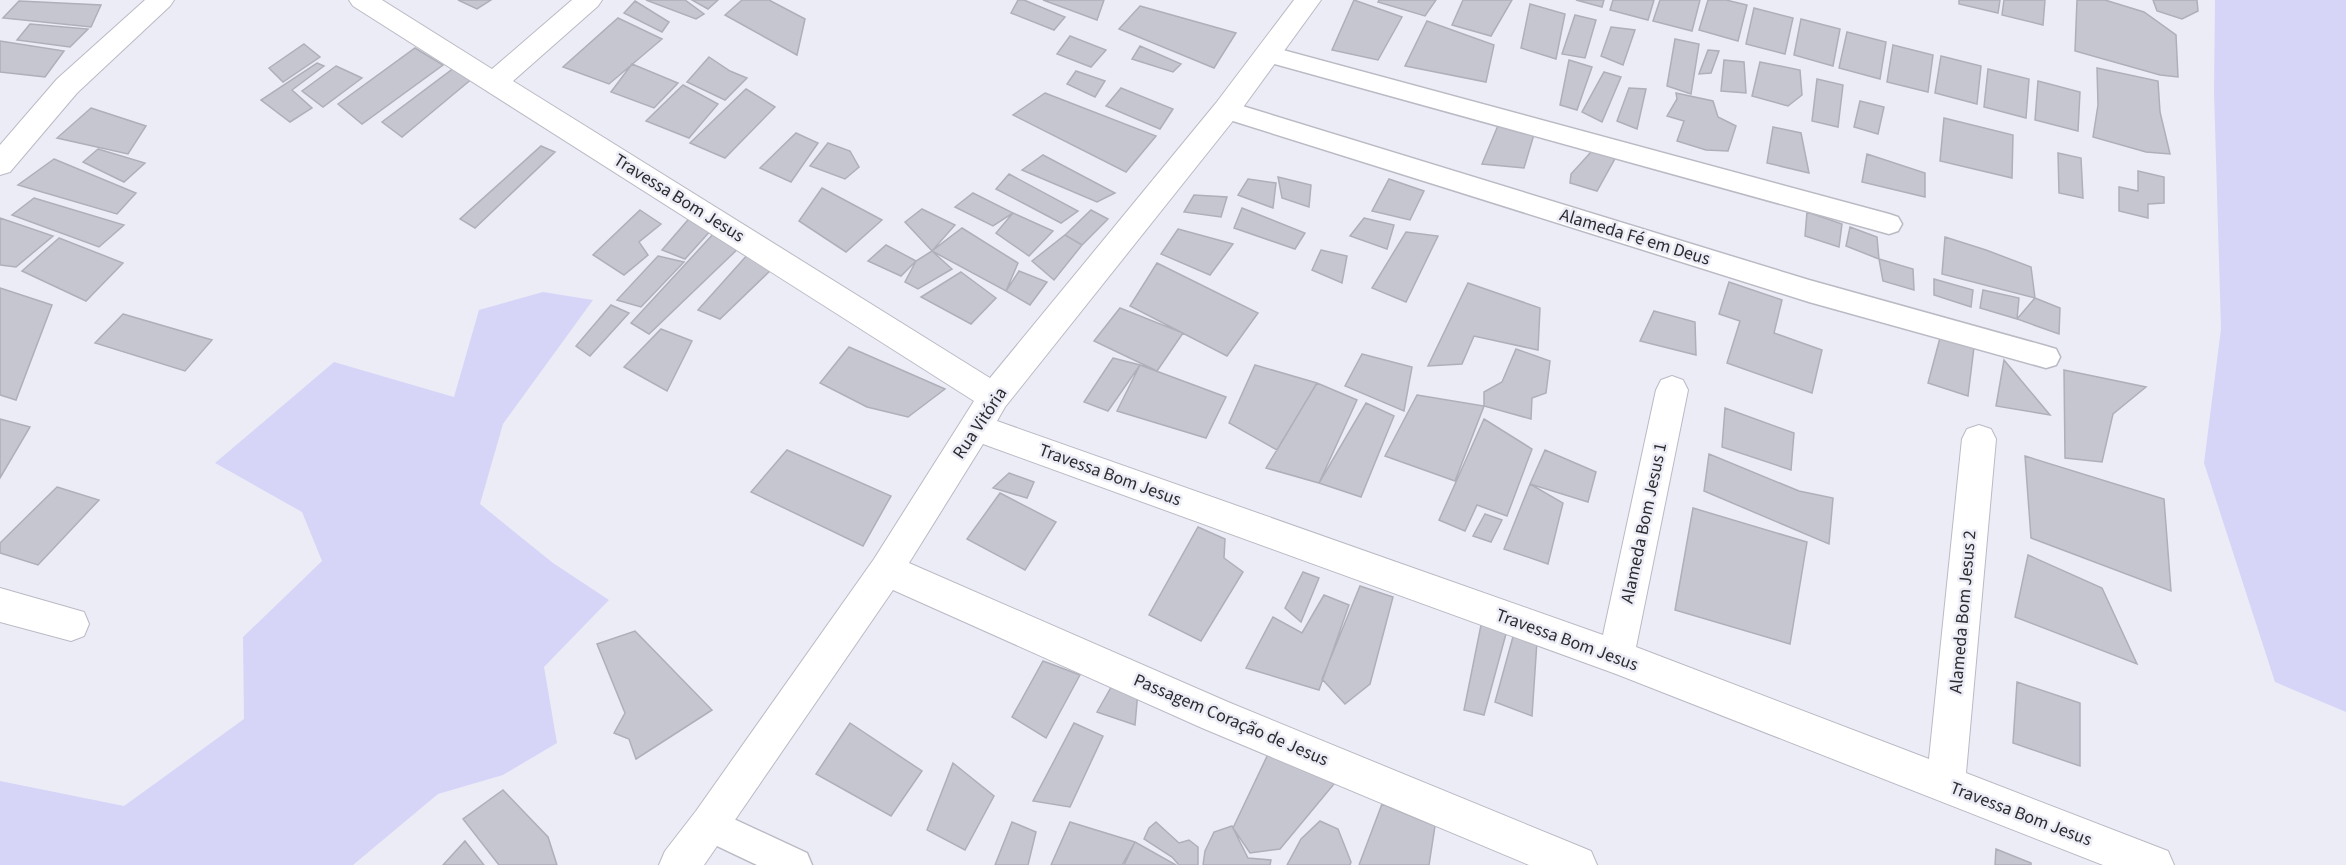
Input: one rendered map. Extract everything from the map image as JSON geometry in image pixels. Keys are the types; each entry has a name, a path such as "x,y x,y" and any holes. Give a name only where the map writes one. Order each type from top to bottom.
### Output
{"street":[{"path":"0,164 67,86 161,0"},
{"name":"Travessa Bom Jesus","path":"362,0 994,397"},
{"path":"495,82 589,0"},
{"name":"Rua Vitória","path":"679,865 710,825 886,570 994,397 1226,110 1308,0"},
{"name":"Alameda Bom Jesus 1","path":"1616,657 1672,390"},
{"name":"Travessa Bom Jesus","path":"975,427 1616,657 2154,865"},
{"name":"Alameda Bom Jesus 2","path":"1946,785 1979,439"},
{"name":"Passagem Coração de Jesus","path":"886,570 1215,715 1577,865"},
{"path":"0,604 70,624"}],"lane":[{"path":"1268,54 1890,224"},
{"name":"Alameda Fé em Deus","path":"1226,110 1809,291 2046,357"},
{"path":"710,825 795,865"}],"shaded area":[{"path":"2215,0 2346,0 2346,712 2275,682 2204,463 2221,329 2214,92"},
{"path":"543,292 593,300 503,424 480,504 553,563 609,600 544,667 557,743 503,775 438,794 353,865 0,865 0,781 124,806 244,719 243,637 322,561 302,512 215,463 334,362 454,397 479,310"}],"building":[{"path":"458,0 491,0 477,9"},
{"path":"646,0 685,0 704,14 696,19"},
{"path":"692,0 718,0 708,9"},
{"path":"742,0 769,0 805,19 797,55 725,15"},
{"path":"1018,0 1024,0 1065,17 1054,30 1011,13"},
{"path":"1043,0 1104,0 1097,20"},
{"path":"1354,0 1402,17 1378,60 1332,50"},
{"path":"1379,0 1436,0 1425,16 1378,2"},
{"path":"1463,0 1512,0 1491,36 1452,25"},
{"path":"1576,0 1604,0 1602,7"},
{"path":"1613,0 1654,0 1648,20 1610,10"},
{"path":"1660,0 1700,0 1692,31 1653,21"},
{"path":"1708,0 1726,0 1747,5 1738,41 1699,30"},
{"path":"1959,0 2000,0 1998,13 1959,4"},
{"path":"2004,0 2045,0 2043,25 2002,15"},
{"path":"2077,0 2105,0 2144,12 2176,35 2178,77 2160,75 2075,51"},
{"path":"2153,0 2197,0 2198,11 2182,19 2157,11"},
{"path":"19,1 101,5 91,27 3,18"},
{"path":"635,1 669,22 662,32 624,13"},
{"path":"1530,4 1565,14 1556,59 1521,48"},
{"path":"1140,6 1236,33 1214,68 1119,29"},
{"path":"1754,8 1793,18 1785,54 1746,44"},
{"path":"1575,15 1596,20 1585,58 1562,54"},
{"path":"618,18 662,39 609,84 563,67"},
{"path":"1801,19 1840,29 1833,66 1794,55"},
{"path":"1427,21 1494,45 1486,82 1405,66"},
{"path":"30,24 88,29 70,47 17,40"},
{"path":"1611,27 1635,30 1623,65 1601,56"},
{"path":"1847,32 1886,42 1880,79 1839,68"},
{"path":"1070,36 1106,50 1091,67 1057,54"},
{"path":"1675,39 1699,44 1691,94 1667,86"},
{"path":"0,41 64,51 45,77 0,72"},
{"path":"304,44 320,57 283,82 269,68"},
{"path":"1893,45 1933,55 1928,92 1887,82"},
{"path":"1140,46 1181,64 1173,72 1132,59"},
{"path":"415,48 443,65 362,124 338,104"},
{"path":"1708,50 1719,51 1711,73 1699,74"},
{"path":"1941,56 1981,66 1977,104 1935,93"},
{"path":"709,57 730,71 747,78 725,100 687,82"},
{"path":"1569,60 1592,67 1577,110 1560,105"},
{"path":"1724,60 1744,62 1746,93 1721,91"},
{"path":"1760,62 1800,70 1802,95 1788,106 1752,96"},
{"path":"317,63 324,66 292,90 312,108 290,122 261,100"},
{"path":"632,64 678,83 654,108 611,92"},
{"path":"336,66 362,78 323,107 302,91"},
{"path":"454,68 473,78 402,137 382,122"},
{"path":"2097,68 2158,81 2160,112 2170,154 2146,152 2093,137 2098,105"},
{"path":"1988,69 2029,79 2026,118 1984,107"},
{"path":"1076,71 1105,81 1095,97 1067,84"},
{"path":"1604,72 1621,77 1602,122 1582,112"},
{"path":"1817,79 1843,85 1838,127 1812,121"},
{"path":"2038,81 2080,92 2078,131 2035,120"},
{"path":"683,85 718,104 689,138 646,121"},
{"path":"1121,88 1173,109 1160,129 1106,106"},
{"path":"1629,88 1646,89 1637,129 1617,121"},
{"path":"746,89 775,107 725,158 690,143"},
{"path":"1045,93 1156,136 1126,172 1013,115"},
{"path":"1676,93 1713,101 1718,117 1736,126 1728,151 1706,150 1677,141 1684,121 1667,116 1677,99"},
{"path":"1860,101 1884,107 1878,134 1854,127"},
{"path":"91,108 146,126 128,154 57,138"},
{"path":"1944,118 2013,135 2012,178 1940,161"},
{"path":"1499,123 1535,131 1524,168 1482,164"},
{"path":"1773,127 1801,133 1809,173 1767,163"},
{"path":"796,133 818,143 791,182 760,168"},
{"path":"828,143 850,151 859,167 845,179 810,166"},
{"path":"541,146 555,152 475,228 460,219"},
{"path":"98,149 145,163 124,182 83,162"},
{"path":"1591,152 1617,155 1597,191 1570,183 1571,174"},
{"path":"2058,153 2081,158 2083,198 2059,193"},
{"path":"1867,154 1925,173 1925,197 1862,182"},
{"path":"1043,155 1115,193 1097,202 1022,170"},
{"path":"54,159 136,193 117,214 18,185"},
{"path":"2138,171 2164,177 2164,203 2148,204 2148,218 2119,211 2119,187 2138,191"},
{"path":"1009,174 1078,211 1061,223 996,189"},
{"path":"1278,177 1311,185 1309,207 1282,198"},
{"path":"1248,179 1276,183 1273,208 1238,195"},
{"path":"1389,179 1424,191 1410,220 1372,211"},
{"path":"822,188 882,220 846,252 799,221"},
{"path":"973,193 1013,213 993,226 955,207"},
{"path":"1194,195 1227,197 1221,217 1184,212"},
{"path":"34,198 124,225 99,247 12,215"},
{"path":"1242,208 1305,233 1295,249 1234,228"},
{"path":"922,209 955,225 932,251 905,222"},
{"path":"640,210 661,224 639,242 648,255 624,275 593,255"},
{"path":"1091,210 1108,219 1082,245 1065,235"},
{"path":"1807,212 1842,224 1839,247 1805,236"},
{"path":"1013,213 1053,231 1029,256 996,233"},
{"path":"693,214 714,227 685,259 662,250"},
{"path":"0,218 53,236 16,267 0,265"},
{"path":"1364,218 1394,225 1387,249 1350,236"},
{"path":"1850,227 1877,237 1879,259 1846,246"},
{"path":"962,228 1018,263 1006,291 932,251"},
{"path":"1178,229 1233,244 1210,275 1161,254"},
{"path":"716,231 744,243 649,334 631,323"},
{"path":"1406,232 1438,236 1406,302 1372,288"},
{"path":"1065,235 1082,245 1054,280 1032,261"},
{"path":"1945,237 2031,267 2035,298 1942,274"},
{"path":"59,238 123,263 86,301 22,271"},
{"path":"886,245 916,261 901,276 868,261"},
{"path":"1321,250 1347,256 1342,283 1312,270"},
{"path":"932,251 952,269 918,289 905,282 916,261"},
{"path":"749,253 773,268 720,319 698,310"},
{"path":"658,256 684,262 641,307 617,300"},
{"path":"1879,259 1913,269 1914,290 1883,281"},
{"path":"1157,263 1258,313 1227,356 1130,306"},
{"path":"1019,271 1047,282 1030,305 1006,291"},
{"path":"961,272 996,298 971,324 921,297"},
{"path":"1934,279 1973,290 1971,307 1934,295"},
{"path":"1729,282 1782,300 1774,333 1822,350 1812,393 1727,363 1740,321 1719,314"},
{"path":"1468,283 1540,308 1538,350 1474,336 1462,364 1428,366"},
{"path":"0,288 52,305 16,400 0,395"},
{"path":"1983,290 2019,298 2017,319 1980,308"},
{"path":"2035,298 2060,308 2059,334 2017,319"},
{"path":"611,305 629,313 590,356 576,346"},
{"path":"1120,308 1183,333 1157,371 1094,341"},
{"path":"1654,311 1695,322 1696,355 1640,341"},
{"path":"123,314 212,340 185,371 95,343"},
{"path":"661,329 692,341 667,391 624,367"},
{"path":"1940,338 1974,347 1968,396 1928,383"},
{"path":"849,347 945,389 908,417 867,407 820,383"},
{"path":"1516,349 1550,361 1546,393 1532,398 1531,419 1484,406 1484,392 1502,382"},
{"path":"1362,354 1412,367 1404,411 1345,386"},
{"path":"1113,358 1140,365 1108,411 1084,402"},
{"path":"2004,360 2050,415 1996,406"},
{"path":"1140,365 1226,397 1206,438 1117,411"},
{"path":"1255,365 1317,383 1277,450 1229,423"},
{"path":"2064,370 2146,387 2113,414 2102,462 2065,458"},
{"path":"1317,383 1357,400 1319,483 1266,468"},
{"path":"1417,395 1484,406 1455,481 1385,456"},
{"path":"1366,403 1394,416 1361,497 1319,483"},
{"path":"1725,408 1794,433 1791,470 1722,447"},
{"path":"0,419 30,427 0,478"},
{"path":"1484,419 1532,449 1507,516 1477,505 1465,531 1439,520"},
{"path":"787,450 891,496 863,546 751,492"},
{"path":"1545,450 1596,472 1588,502 1530,484"},
{"path":"1709,454 1799,491 1833,498 1829,544 1704,491"},
{"path":"2025,456 2164,499 2171,591 2031,538"},
{"path":"1009,473 1034,482 1027,498 993,488"},
{"path":"1530,484 1563,503 1548,564 1504,549"},
{"path":"57,487 99,500 38,565 0,553 0,543"},
{"path":"1000,493 1056,522 1025,570 967,539"},
{"path":"1693,508 1807,542 1790,644 1675,610"},
{"path":"1485,514 1502,520 1491,542 1473,536"},
{"path":"1198,527 1225,539 1224,558 1243,572 1201,641 1149,615"},
{"path":"2028,555 2102,588 2137,664 2015,617"},
{"path":"1303,572 1319,578 1301,622 1285,608"},
{"path":"1360,586 1393,597 1370,684 1345,704 1322,679"},
{"path":"1324,595 1349,605 1319,690 1246,668 1273,617 1302,633"},
{"path":"1483,615 1510,619 1484,715 1464,710"},
{"path":"635,631 712,710 636,759 629,739 614,733 625,713 597,644"},
{"path":"1514,633 1537,641 1532,716 1495,702"},
{"path":"1043,661 1080,675 1046,738 1012,717"},
{"path":"2017,682 2080,703 2080,766 2013,743"},
{"path":"1113,684 1138,691 1135,725 1097,712"},
{"path":"850,723 922,771 891,816 816,774"},
{"path":"1074,723 1103,736 1070,807 1033,801"},
{"path":"1270,750 1334,784 1280,849 1250,853 1233,828"},
{"path":"953,763 994,796 965,850 927,830"},
{"path":"503,790 548,837 557,865 499,865 463,819"},
{"path":"1382,804 1435,826 1429,865 1359,865"},
{"path":"1320,821 1338,829 1351,862 1350,865 1287,865 1301,839"},
{"path":"1012,822 1036,832 1028,865 995,865"},
{"path":"1070,822 1135,842 1122,865 1051,865"},
{"path":"1156,822 1179,843 1189,840 1198,847 1198,865 1179,865 1172,857 1144,839 1149,828"},
{"path":"1232,826 1248,858 1271,860 1270,865 1203,865 1205,851 1214,832"},
{"path":"465,841 484,865 443,865"},
{"path":"1135,842 1176,865 1124,865"},
{"path":"1996,849 2031,863 2031,865 1995,865"}]}
